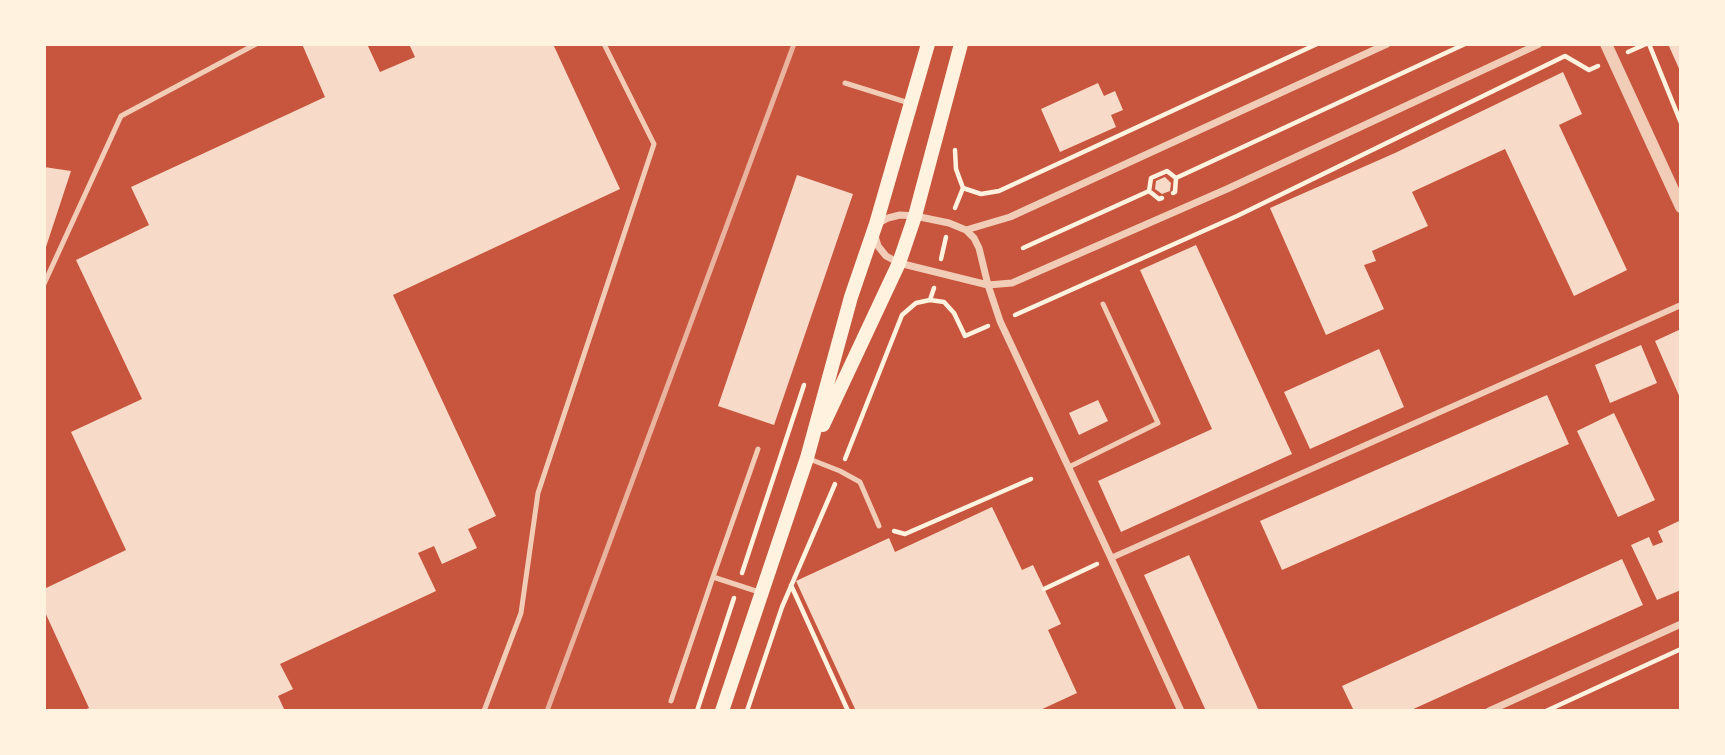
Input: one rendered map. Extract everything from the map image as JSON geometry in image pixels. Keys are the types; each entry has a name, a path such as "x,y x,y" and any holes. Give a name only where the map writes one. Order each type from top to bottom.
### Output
{"main road":[{"path":"722,711 807,458 851,297 875,228 928,44"},
{"path":"807,458 899,263 915,216 961,44"}],"street":[{"path":"966,230 1010,217 1387,44"},
{"path":"1181,711 1000,321 988,285 979,248 974,238 966,230 949,223 915,216 900,215 888,218 875,228 878,246 886,256 899,263 988,285 1012,283 1227,189 1539,44"},
{"path":"1606,44 1681,207"},
{"path":"1111,558 1681,305"},
{"path":"1489,711 1681,624"}],"lane":[{"path":"44,284 121,116 256,44"},
{"path":"484,711 521,613 538,493 654,144 604,44"},
{"path":"845,83 912,104"},
{"path":"1069,467 1158,423 1103,304"},
{"path":"671,701 758,449"},
{"path":"807,458 860,482 879,526"},
{"path":"713,577 762,593"}],"path":[{"path":"962,188 981,194 999,191 1317,44"},
{"path":"1176,178 1465,44"},
{"path":"1648,44 1681,123"},
{"path":"1019,313 1237,216 1565,56 1589,71"},
{"path":"930,300 949,223 962,188 956,169 954,142"},
{"path":"1149,191 1151,178 1167,171 1176,178"},
{"path":"1149,191 1159,199 1175,192 1176,178"},
{"path":"1023,248 1149,191"},
{"path":"747,711 791,584 840,471 902,315 916,303 930,300 944,302 954,313 965,336"},
{"path":"879,526 905,534 1031,479"},
{"path":"1045,589 1111,558"},
{"path":"791,584 848,711"},
{"path":"1546,711 1681,649"}],"building":[{"path":"302,44 367,44 380,72 415,57 409,44 553,44 620,189 393,295 496,516 468,529 477,548 442,564 434,546 418,553 436,591 280,664 293,689 278,696 285,711 82,711 89,708 44,610 44,589 126,550 71,432 142,399 76,260 149,225 131,187 325,97"},
{"path":"1668,44 1681,44 1681,73"},
{"path":"1563,72 1582,114 1559,125 1627,270 1574,296 1505,149 1412,192 1428,226 1372,251 1376,261 1364,265 1384,309 1326,335 1270,208 1395,153"},
{"path":"1098,83 1104,96 1115,91 1123,110 1111,115 1116,127 1060,152 1041,109"},
{"path":"44,167 71,171 44,253"},
{"path":"797,175 853,194 774,425 718,406"},
{"path":"1165,177 1171,183 1170,191 1162,194 1155,189 1156,181"},
{"path":"1196,245 1292,454 1121,532 1098,481 1212,429 1140,270"},
{"path":"1681,329 1681,400 1655,341"},
{"path":"1641,345 1657,383 1610,403 1595,365"},
{"path":"1379,349 1404,407 1310,449 1284,392"},
{"path":"1547,395 1569,444 1282,570 1260,521"},
{"path":"1098,400 1108,421 1079,435 1069,413"},
{"path":"1614,413 1655,500 1618,517 1577,431"},
{"path":"992,507 1022,570 1033,565 1061,624 1048,630 1077,693 1038,711 856,711 796,581 889,538 895,552"},
{"path":"1681,520 1681,590 1657,600 1631,545 1649,537 1653,546 1663,542 1658,531"},
{"path":"1189,555 1259,711 1206,711 1144,575"},
{"path":"1622,559 1643,605 1409,711 1354,711 1342,686"}],"railway":[{"path":"547,711 794,44"}]}
